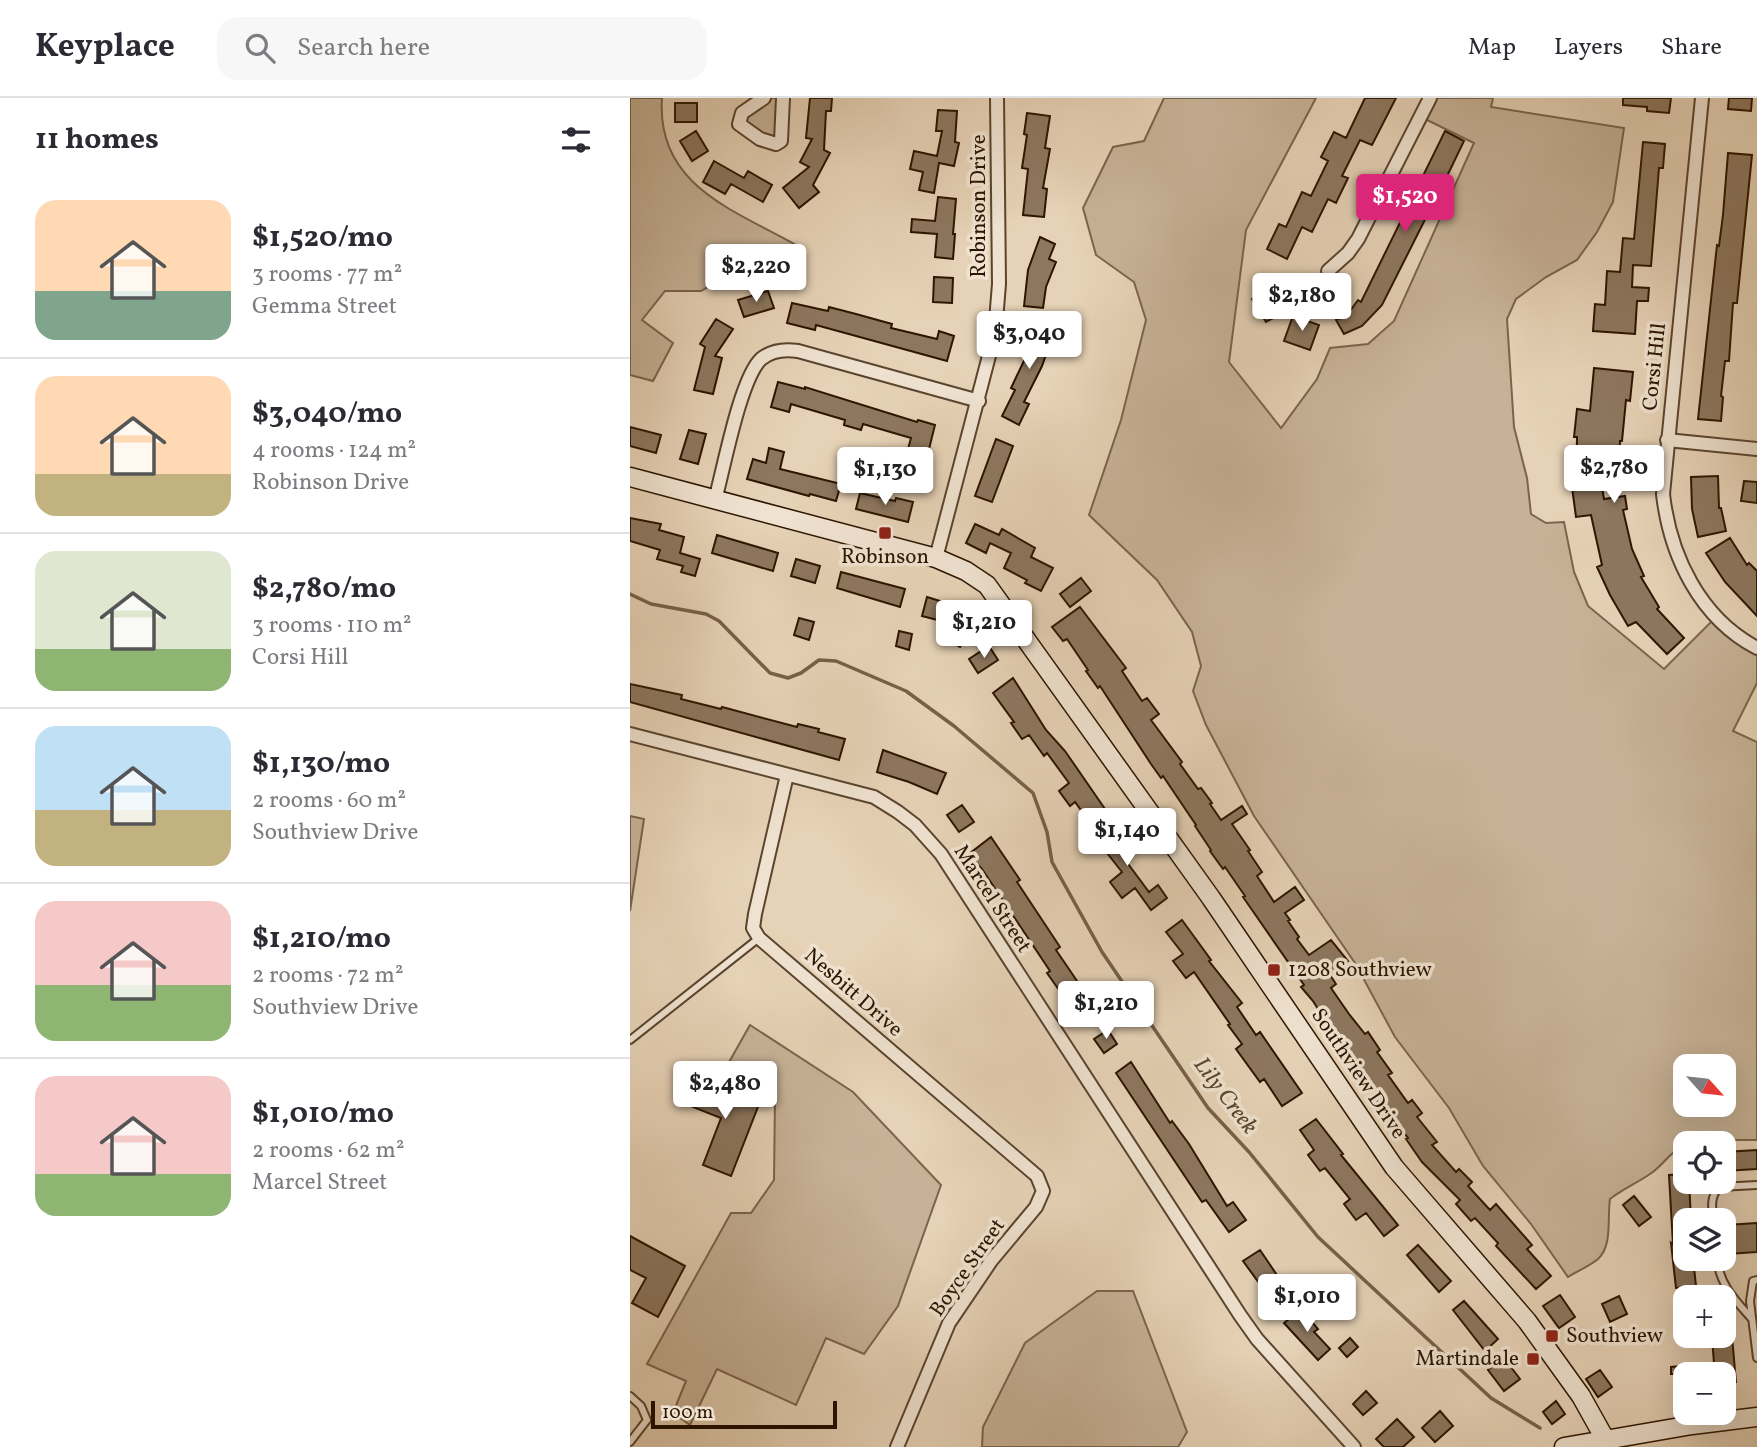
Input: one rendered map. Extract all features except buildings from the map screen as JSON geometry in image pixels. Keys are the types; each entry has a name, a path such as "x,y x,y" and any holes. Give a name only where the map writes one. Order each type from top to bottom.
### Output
{"street":[{"path":"764,98 742,113 739,124 760,139 776,144 781,141 783,132 783,98"},
{"name":"Robinson Drive","path":"936,558 995,333 998,308 998,98"},
{"path":"1328,271 1348,253 1357,239 1430,98"},
{"name":"Corsi Hill","path":"1702,98 1663,494 1667,523 1686,574 1705,604 1735,635 1757,648"},
{"path":"715,500 748,378 761,359 772,353 781,350 798,351 979,401"},
{"path":"1667,440 1757,449"},
{"name":"Southview Drive","path":"630,477 936,558 977,577 995,593 1210,898 1394,1167 1527,1321 1581,1396 1605,1439"},
{"name":"Marcel Street","path":"630,734 860,792 898,812 928,838 1245,1323 1354,1447"},
{"path":"759,938 753,928 755,914 787,775"},
{"name":"Nesbitt Drive","path":"759,938 1037,1176 1043,1191"},
{"name":"Boyce Street","path":"897,1447 949,1323 991,1261 1036,1207 1043,1191"},
{"path":"1564,1447 1692,1424 1757,1417"}],"lane":[{"path":"630,1040 759,938"},
{"path":"1712,1208 1714,1193 1719,1187 1757,1185"},
{"path":"1718,1271 1727,1292 1752,1320"},
{"path":"1757,1280 1753,1281 1750,1301 1757,1358"},
{"path":"630,1396 641,1406 647,1420 630,1441"}],"shaded area":[{"path":"630,98 662,98 663,128 671,153 685,173 703,191 724,206 796,245 792,273 751,272 723,278 701,291 665,291 642,320 673,343 653,381 630,375"},
{"path":"766,98 783,98 775,143 740,120"},
{"path":"1164,98 1316,98 1246,230 1229,362 1281,428 1317,379 1330,348 1368,344 1394,321 1474,143 1421,117 1431,98 1493,98 1491,107 1624,128 1613,202 1597,232 1577,260 1546,277 1516,299 1507,319 1514,427 1527,478 1531,514 1546,523 1564,522 1574,572 1588,606 1664,669 1717,616 1757,647 1757,683 1733,731 1757,742 1757,1140 1736,1140 1736,1131 1673,1131 1673,1153 1655,1170 1610,1199 1608,1239 1603,1253 1595,1262 1568,1277 1531,1224 1483,1166 1449,1108 1395,1037 1355,963 1254,816 1206,725 1193,691 1201,666 1192,632 1157,580 1089,515 1121,420 1146,320 1134,282 1096,255 1083,208 1113,147 1144,141"},
{"path":"630,816 644,819 630,911"},
{"path":"750,1025 853,1092 941,1185 898,1306 864,1354 826,1338 796,1405 717,1369 690,1425 673,1413 686,1381 647,1364 731,1213 751,1213 774,1180 775,1098 728,1064"},
{"path":"1097,1291 1133,1291 1187,1432 1178,1447 982,1447 983,1427 1025,1343"}],"waterway":[{"name":"Lily Creek","path":"630,594 651,604 706,614 719,621 770,673 788,678 801,673 819,660 836,661 906,691 954,726 1033,793 1047,832 1052,862 1102,952 1208,1108 1249,1152 1318,1237 1491,1398 1540,1428"}],"place":[{"name":"Robinson","path":"885,533"},
{"name":"1208 Southview","path":"1274,970"},
{"name":"Southview","path":"1552,1336"},
{"name":"Martindale","path":"1533,1359"}]}
